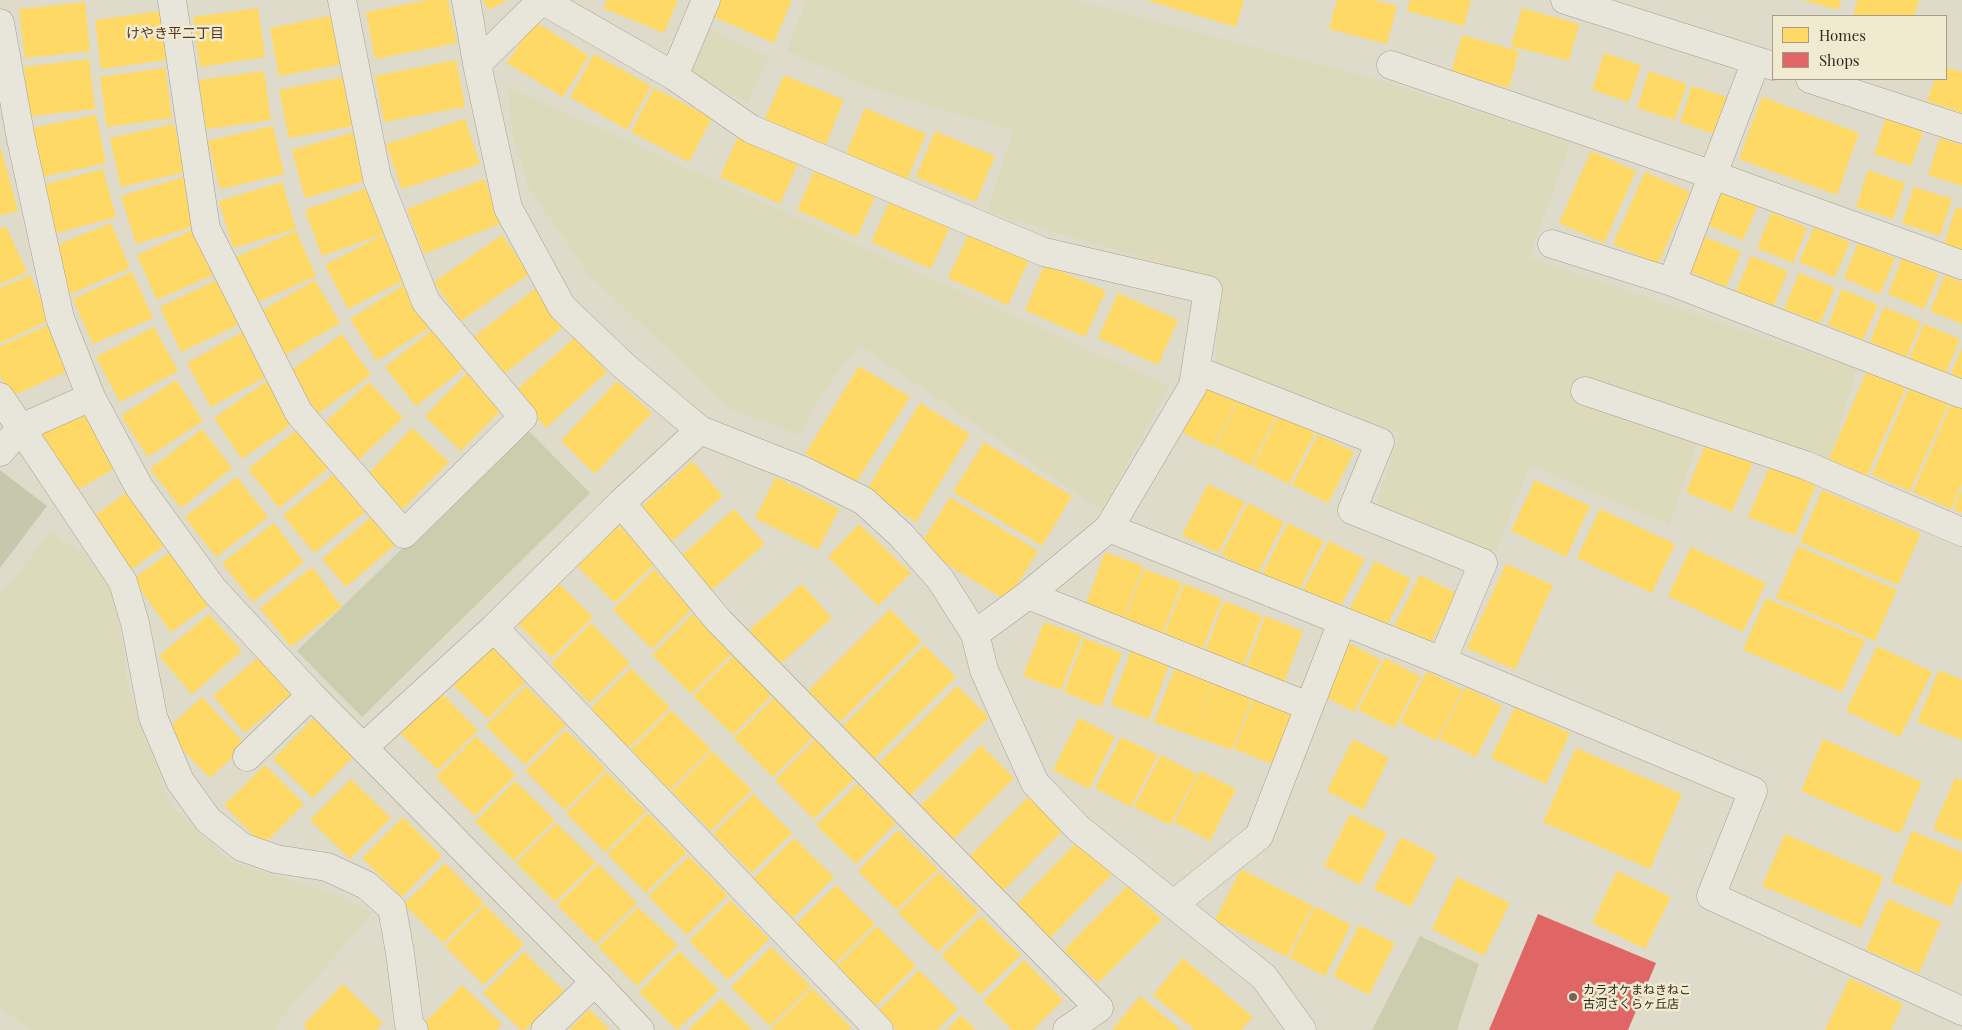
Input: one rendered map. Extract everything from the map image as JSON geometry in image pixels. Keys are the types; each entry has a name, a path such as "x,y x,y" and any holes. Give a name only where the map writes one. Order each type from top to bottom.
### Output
{"street":[{"path":"172,0 206,230 299,413 404,534 523,416 426,302 377,178 342,0"},
{"path":"466,0 477,64 508,208 562,307 623,365 700,430 804,472 864,501 901,535 940,579 975,634 984,670 1035,783 1080,829 1264,977 1297,1029"},
{"path":"477,64 542,0 674,76 751,129 1044,252 1208,290 1193,386 1109,528 1028,595 975,634"},
{"path":"674,76 706,0"},
{"path":"1565,0 1764,64 1713,175 1672,282"},
{"path":"0,23 21,139 60,318 91,397 139,487 213,589 311,695 595,982 640,1030"},
{"path":"1391,64 1713,175 1962,265"},
{"path":"1813,80 1962,130"},
{"path":"1552,244 1672,282 1962,394"},
{"path":"1196,370 1380,442 1352,510 1483,563 1442,662"},
{"path":"1585,391 1805,465 1962,532"},
{"path":"0,397 123,582 135,622 153,717 180,781 208,820 242,847 276,859 327,867 366,885 392,908 409,1024 414,1030"},
{"path":"0,452 21,428 91,397"},
{"path":"364,747 494,628 621,503 700,430"},
{"path":"621,503 719,621 1099,1008 1067,1030"},
{"path":"1109,528 1442,662 1753,791 1711,896 1962,1011"},
{"path":"1028,595 1308,706"},
{"path":"1174,904 1259,836 1342,622"},
{"path":"494,628 879,1030"},
{"path":"247,757 311,695"},
{"path":"544,1030 595,982"}],"shaded area":[{"path":"806,0 1074,0 1372,78 1571,142 1529,258 1857,369 1829,462 1707,417 1669,525 1530,465 1495,554 1376,503 1400,433 1215,364 1220,281 987,212 1013,131 871,88 787,51"},
{"path":"707,28 769,57 748,102 686,73"},
{"path":"508,87 1169,386 1102,511 859,345 822,394 800,435 730,409 587,273 529,187 513,138"},
{"path":"50,532 85,553 116,597 127,682 170,805 230,861 339,896 373,912 275,1026 278,1030 29,1030 0,1007 0,596"}],"green space":[{"path":"526,428 590,493 362,717 297,651"},
{"path":"0,470 47,506 0,568"},
{"path":"1420,936 1479,964 1457,1030 1372,1030"}],"building: Homes":[{"path":"428,0 448,0 457,43 375,59 366,12"},
{"path":"483,0 507,0 489,10"},
{"path":"607,0 678,0 664,33 603,8"},
{"path":"721,0 792,0 774,43 714,17"},
{"path":"1146,0 1244,0 1236,27"},
{"path":"1337,0 1373,0 1397,6 1387,44 1329,29"},
{"path":"1410,0 1471,0 1464,26 1407,11"},
{"path":"1803,0 1841,0 1838,10"},
{"path":"1858,0 1919,0 1914,15 1853,15"},
{"path":"85,2 90,51 25,58 19,9"},
{"path":"258,8 265,57 200,67 193,17"},
{"path":"1522,8 1579,24 1569,61 1511,46"},
{"path":"160,11 166,60 101,69 95,20"},
{"path":"334,15 344,64 279,76 270,28"},
{"path":"534,21 589,56 563,97 507,63"},
{"path":"1462,35 1519,51 1509,88 1451,73"},
{"path":"1604,53 1641,65 1629,102 1592,90"},
{"path":"594,54 651,86 627,130 570,97"},
{"path":"89,59 95,109 30,116 24,67"},
{"path":"456,60 465,107 384,122 375,76"},
{"path":"1947,67 1962,72 1962,113 1927,101 1935,80 1947,80"},
{"path":"165,68 172,118 107,127 100,77"},
{"path":"264,71 271,120 206,129 199,80"},
{"path":"1649,71 1687,84 1675,120 1637,108"},
{"path":"784,75 844,100 825,146 764,121"},
{"path":"344,77 353,126 289,138 279,90"},
{"path":"1692,86 1730,98 1717,135 1680,122"},
{"path":"654,88 712,118 689,162 631,132"},
{"path":"1762,97 1859,133 1837,195 1739,159"},
{"path":"865,108 926,134 907,180 846,154"},
{"path":"96,115 106,163 42,177 32,128"},
{"path":"1886,117 1924,129 1911,166 1874,154"},
{"path":"465,119 480,164 402,189 386,144"},
{"path":"174,124 185,172 121,187 110,138"},
{"path":"273,126 284,174 220,189 208,141"},
{"path":"935,131 995,156 976,202 916,177"},
{"path":"355,132 369,180 305,198 292,150"},
{"path":"740,132 800,159 780,204 720,177"},
{"path":"1940,138 1962,145 1962,186 1928,175"},
{"path":"0,146 18,211 0,215"},
{"path":"1591,151 1636,171 1604,243 1559,223"},
{"path":"817,165 877,192 857,237 797,210"},
{"path":"103,169 116,217 53,234 39,186"},
{"path":"1868,170 1905,183 1893,219 1856,207"},
{"path":"1645,172 1690,192 1658,264 1613,244"},
{"path":"184,177 198,225 136,244 121,196"},
{"path":"484,179 502,223 424,254 407,209"},
{"path":"282,182 296,229 233,248 219,201"},
{"path":"1914,187 1952,199 1940,236 1902,223"},
{"path":"367,188 384,234 322,256 305,210"},
{"path":"1721,189 1758,205 1743,240 1707,225"},
{"path":"892,197 951,224 931,269 871,242"},
{"path":"1956,207 1962,209 1962,250 1944,244"},
{"path":"1772,212 1807,228 1793,263 1757,248"},
{"path":"111,223 130,268 70,294 50,248"},
{"path":"6,226 27,272 0,284 0,229"},
{"path":"1814,227 1850,242 1835,277 1799,262"},
{"path":"197,228 217,273 157,300 137,255"},
{"path":"296,231 316,276 256,303 236,257"},
{"path":"969,233 1029,260 1008,305 948,278"},
{"path":"383,235 406,279 348,309 325,265"},
{"path":"502,235 529,274 461,321 434,282"},
{"path":"1705,237 1741,252 1726,287 1690,272"},
{"path":"1858,243 1895,258 1880,294 1844,278"},
{"path":"1751,256 1788,271 1773,307 1736,292"},
{"path":"1902,258 1939,274 1924,309 1888,294"},
{"path":"1045,264 1106,291 1085,337 1025,310"},
{"path":"132,272 153,318 93,344 73,299"},
{"path":"1799,273 1835,288 1820,323 1784,309"},
{"path":"30,275 50,320 0,343 0,288"},
{"path":"1945,275 1962,282 1962,324 1930,311"},
{"path":"219,279 240,324 181,352 160,307"},
{"path":"315,280 340,323 283,356 258,313"},
{"path":"405,284 432,326 377,361 350,319"},
{"path":"536,288 566,325 501,376 471,339"},
{"path":"1842,289 1878,305 1863,340 1828,325"},
{"path":"1118,293 1178,320 1158,365 1098,338"},
{"path":"1884,307 1921,322 1906,358 1870,342"},
{"path":"1924,324 1960,339 1945,375 1909,359"},
{"path":"49,325 70,370 10,397 0,375 0,346"},
{"path":"154,327 178,371 120,402 96,357"},
{"path":"436,327 468,365 416,406 385,367"},
{"path":"244,331 269,375 211,407 187,363"},
{"path":"342,334 371,375 318,413 289,372"},
{"path":"575,337 607,372 546,428 514,392"},
{"path":"1962,347 1962,380 1950,376"},
{"path":"859,366 910,397 855,484 805,454"},
{"path":"1868,368 1907,385 1867,476 1829,459"},
{"path":"471,369 507,404 461,451 425,416"},
{"path":"1203,378 1239,397 1213,448 1176,429"},
{"path":"176,380 203,421 148,457 121,416"},
{"path":"267,381 296,421 242,459 214,418"},
{"path":"617,381 652,413 595,474 561,441"},
{"path":"369,382 403,418 355,463 321,426"},
{"path":"1911,384 1950,400 1910,491 1872,475"},
{"path":"1241,395 1277,414 1251,466 1215,447"},
{"path":"1952,401 1962,405 1962,484 1951,509 1913,492"},
{"path":"920,403 970,434 916,522 866,491"},
{"path":"85,410 117,467 74,492 41,435"},
{"path":"1279,414 1315,433 1289,484 1253,466"},
{"path":"299,428 330,467 279,508 248,469"},
{"path":"412,428 449,462 403,509 367,475"},
{"path":"202,429 232,468 181,508 150,469"},
{"path":"1318,434 1354,452 1328,503 1292,485"},
{"path":"1707,441 1754,460 1732,512 1686,492"},
{"path":"984,442 1072,496 1042,546 953,492"},
{"path":"692,461 723,496 670,543 640,508"},
{"path":"1770,466 1816,485 1795,536 1748,517"},
{"path":"334,474 365,512 314,553 283,515"},
{"path":"237,477 268,517 216,557 185,517"},
{"path":"776,477 839,509 818,550 755,518"},
{"path":"1535,480 1590,506 1566,557 1511,531"},
{"path":"1208,484 1245,502 1218,553 1182,535"},
{"path":"1962,489 1962,513 1953,509"},
{"path":"130,490 168,543 128,572 90,519"},
{"path":"1822,490 1921,533 1898,585 1800,542"},
{"path":"950,497 1038,551 1007,601 919,547"},
{"path":"1248,503 1284,522 1258,573 1221,555"},
{"path":"734,509 765,544 712,590 682,555"},
{"path":"1600,509 1675,544 1652,593 1577,558"},
{"path":"372,516 396,544 346,587 322,559"},
{"path":"274,523 304,562 253,602 222,563"},
{"path":"616,523 656,562 615,603 575,564"},
{"path":"1288,523 1324,541 1298,592 1262,574"},
{"path":"859,524 911,573 878,606 828,557"},
{"path":"1329,541 1365,559 1338,611 1302,592"},
{"path":"1798,546 1897,590 1875,641 1776,598"},
{"path":"1691,547 1766,583 1743,632 1668,596"},
{"path":"173,550 212,603 171,632 133,579"},
{"path":"1105,552 1143,566 1123,620 1085,606"},
{"path":"1375,561 1411,579 1384,631 1348,612"},
{"path":"1506,564 1553,585 1515,670 1467,648"},
{"path":"312,567 342,607 291,647 260,608"},
{"path":"654,569 693,608 652,649 613,610"},
{"path":"1144,569 1182,583 1161,637 1123,623"},
{"path":"1420,575 1456,593 1430,645 1394,626"},
{"path":"553,578 593,617 552,658 513,619"},
{"path":"802,584 832,618 780,664 749,630"},
{"path":"1184,584 1222,599 1201,653 1163,638"},
{"path":"1766,598 1865,640 1842,692 1743,650"},
{"path":"1224,601 1262,616 1242,670 1204,655"},
{"path":"890,609 922,641 840,722 808,691"},
{"path":"209,614 242,651 192,694 159,656"},
{"path":"693,614 732,653 691,694 652,655"},
{"path":"1265,616 1303,631 1283,685 1245,671"},
{"path":"1044,622 1082,636 1061,690 1023,676"},
{"path":"591,623 630,663 590,703 551,664"},
{"path":"1084,638 1122,653 1101,707 1064,692"},
{"path":"489,640 528,679 488,719 448,680"},
{"path":"1345,641 1381,660 1354,712 1318,693"},
{"path":"924,645 956,677 874,759 842,727"},
{"path":"1877,646 1932,672 1900,737 1846,711"},
{"path":"1131,651 1169,665 1149,719 1111,705"},
{"path":"263,653 295,691 245,733 213,696"},
{"path":"734,655 773,694 733,735 693,696"},
{"path":"1385,658 1421,677 1394,728 1358,710"},
{"path":"631,668 670,707 629,748 590,709"},
{"path":"1175,668 1213,683 1196,729 1215,681 1253,696 1232,750 1154,722"},
{"path":"1939,670 1962,680 1962,740 1917,722"},
{"path":"1427,671 1463,690 1436,741 1400,722"},
{"path":"526,686 566,725 525,765 486,726"},
{"path":"957,686 989,717 907,799 875,767"},
{"path":"1466,687 1502,706 1476,757 1439,739"},
{"path":"439,691 478,730 438,770 398,731"},
{"path":"1255,696 1293,710 1272,764 1234,749"},
{"path":"202,697 246,745 210,778 165,731"},
{"path":"775,697 814,736 773,777 734,738"},
{"path":"1515,707 1570,733 1546,784 1491,758"},
{"path":"671,710 711,749 670,790 631,750"},
{"path":"314,718 353,757 313,798 273,759"},
{"path":"1079,718 1115,737 1089,789 1053,770"},
{"path":"566,730 606,769 565,810 525,771"},
{"path":"476,736 516,775 475,816 436,777"},
{"path":"1121,737 1158,755 1131,807 1095,788"},
{"path":"816,739 855,778 814,819 775,780"},
{"path":"1353,739 1389,758 1363,810 1327,791"},
{"path":"1823,739 1922,782 1900,834 1801,791"},
{"path":"981,745 1014,778 951,842 917,809"},
{"path":"1576,748 1682,794 1650,869 1543,822"},
{"path":"712,751 752,790 711,831 672,792"},
{"path":"1161,755 1197,774 1170,825 1134,807"},
{"path":"265,765 304,804 263,845 224,805"},
{"path":"1200,771 1236,789 1210,841 1174,822"},
{"path":"607,772 646,811 605,852 566,813"},
{"path":"1955,778 1962,780 1962,841 1933,829"},
{"path":"351,779 391,818 350,859 310,820"},
{"path":"515,781 555,820 514,861 475,822"},
{"path":"857,784 896,823 856,864 816,825"},
{"path":"753,794 792,833 752,873 713,834"},
{"path":"1028,797 1063,830 999,895 965,861"},
{"path":"648,813 687,852 646,893 607,854"},
{"path":"1350,814 1387,833 1360,885 1324,866"},
{"path":"403,817 442,856 402,897 362,858"},
{"path":"556,823 596,862 555,902 516,863"},
{"path":"898,830 938,869 897,910 858,871"},
{"path":"1912,831 1962,852 1962,880 1951,907 1891,882"},
{"path":"1785,834 1884,877 1861,928 1762,886"},
{"path":"1401,837 1437,856 1411,907 1374,889"},
{"path":"794,838 834,877 793,918 753,879"},
{"path":"1078,841 1112,874 1049,939 1015,906"},
{"path":"689,856 728,895 687,935 648,896"},
{"path":"445,863 484,903 443,943 404,904"},
{"path":"598,864 637,903 596,944 557,905"},
{"path":"1241,869 1313,906 1287,957 1215,920"},
{"path":"1617,871 1671,897 1645,949 1592,923"},
{"path":"939,872 979,911 938,952 898,913"},
{"path":"1457,877 1510,903 1484,956 1432,929"},
{"path":"836,885 875,924 835,964 795,925"},
{"path":"1127,886 1162,919 1098,983 1064,950"},
{"path":"1888,899 1941,922 1919,973 1866,950"},
{"path":"730,900 769,939 728,980 689,941"},
{"path":"485,905 524,944 484,985 445,946"},
{"path":"1315,906 1351,925 1325,976 1289,958"},
{"path":"638,907 678,945 637,986 598,947"},
{"path":"981,916 1021,955 980,995 941,956"},
{"path":"1359,925 1395,943 1369,995 1333,976"},
{"path":"877,926 916,966 876,1006 836,967"},
{"path":"771,947 811,986 770,1026 731,987"},
{"path":"679,951 719,990 677,1030 639,992"},
{"path":"524,952 564,991 525,1030 521,1030 483,993"},
{"path":"1183,958 1253,1017 1241,1030 1195,1030 1153,995"},
{"path":"1024,960 1063,1000 1033,1030 1012,1030 983,1001"},
{"path":"919,970 958,1009 937,1030 897,1030 878,1011"},
{"path":"1850,978 1903,1004 1891,1030 1825,1030"},
{"path":"343,984 383,1023 376,1030 308,1030 303,1025"},
{"path":"462,985 502,1024 496,1030 426,1030 421,1026"},
{"path":"812,988 851,1027 849,1030 771,1029"},
{"path":"1140,996 1181,1030 1112,1030"},
{"path":"721,998 753,1030 688,1030"},
{"path":"589,1009 610,1030 569,1030"},
{"path":"961,1015 976,1030 946,1030"}],"building: Shops":[{"name":"カラオケまねきねこ 古河さくらヶ丘店","path":"1538,914 1656,963 1628,1030 1489,1030"}],"place":[{"name":"カラオケまねきねこ 古河さくらヶ丘店","path":"1573,997"}],"district":[{"name":"けやき平二丁目","path":"175,34"}]}
